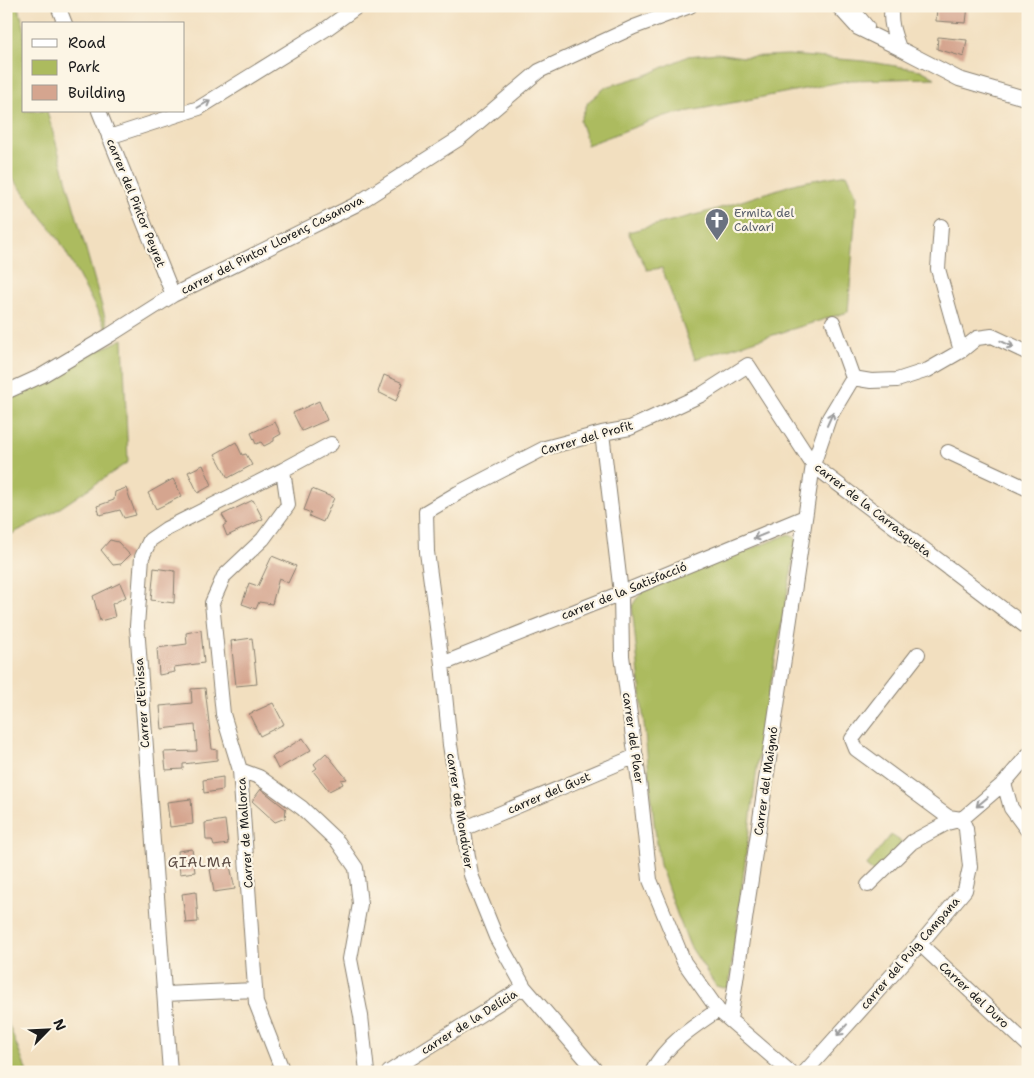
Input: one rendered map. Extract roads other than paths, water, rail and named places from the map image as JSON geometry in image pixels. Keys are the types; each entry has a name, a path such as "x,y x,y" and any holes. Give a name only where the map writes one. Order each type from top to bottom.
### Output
{"street":[{"path":"58,6 63,22"},
{"path":"109,137 199,108 326,29 358,6"},
{"name":"carrer del Pintor Llorenç Casanova","path":"6,392 41,376 110,335 173,294 355,205 460,138 539,71 672,9 690,6"},
{"path":"838,6 858,28 959,79 1028,100"},
{"path":"854,6 858,16 873,36"},
{"path":"892,6 892,29 899,48"},
{"name":"carrer del Pintor Peyret","path":"99,112 173,294"},
{"path":"941,226 938,269 961,351"},
{"path":"833,322 853,378 871,381 897,380 928,370 961,351 976,338 992,336 1028,353"},
{"name":"Carrer del Profit","path":"426,512 458,493 545,448 630,428 701,395 748,365"},
{"name":"carrer de la Carrasqueta","path":"748,365 813,465 1028,628"},
{"name":"Carrer del Maigmó","path":"730,1020 813,465 829,418 853,378"},
{"name":"carrer del Plaer","path":"602,434 621,593 622,656 650,880 684,962 718,1010 730,1020"},
{"name":"Carrer d'Eivissa","path":"170,1072 136,626 142,557 150,540 166,529 284,470 331,444"},
{"path":"948,452 1028,489"},
{"name":"Carrer de Mallorca","path":"283,1072 256,1003 240,770 223,714 212,603 224,576 263,539 288,505 284,470"},
{"name":"carrer de Mondúver","path":"426,512 427,552 442,664 450,745 470,875 496,937 524,987 597,1072"},
{"name":"carrer de la Satisfacció","path":"442,664 805,517"},
{"path":"918,654 852,738 856,750 948,817 962,819"},
{"path":"868,885 912,842 947,823 962,819 1004,783 1028,755"},
{"name":"carrer del Gust","path":"463,829 636,756"},
{"path":"240,770 259,777 302,808 338,842 356,868 360,904 350,959 361,1016 367,1072"},
{"path":"1004,783 1011,808 1028,831"},
{"name":"carrer del Puig Campana","path":"805,1072 920,944 965,890 970,866 966,829 962,819"},
{"name":"Carrer del Duro","path":"920,944 1028,1045"},
{"name":"carrer de la Delícia","path":"389,1072 524,987"},
{"path":"165,994 255,990"},
{"path":"652,1072 657,1061 687,1031 718,1010"},
{"path":"730,1020 790,1072"}],"place":[{"name":"Ermita del Calvari","path":"717,241"}],"district":[{"name":"GIALMA","path":"200,862"}]}
